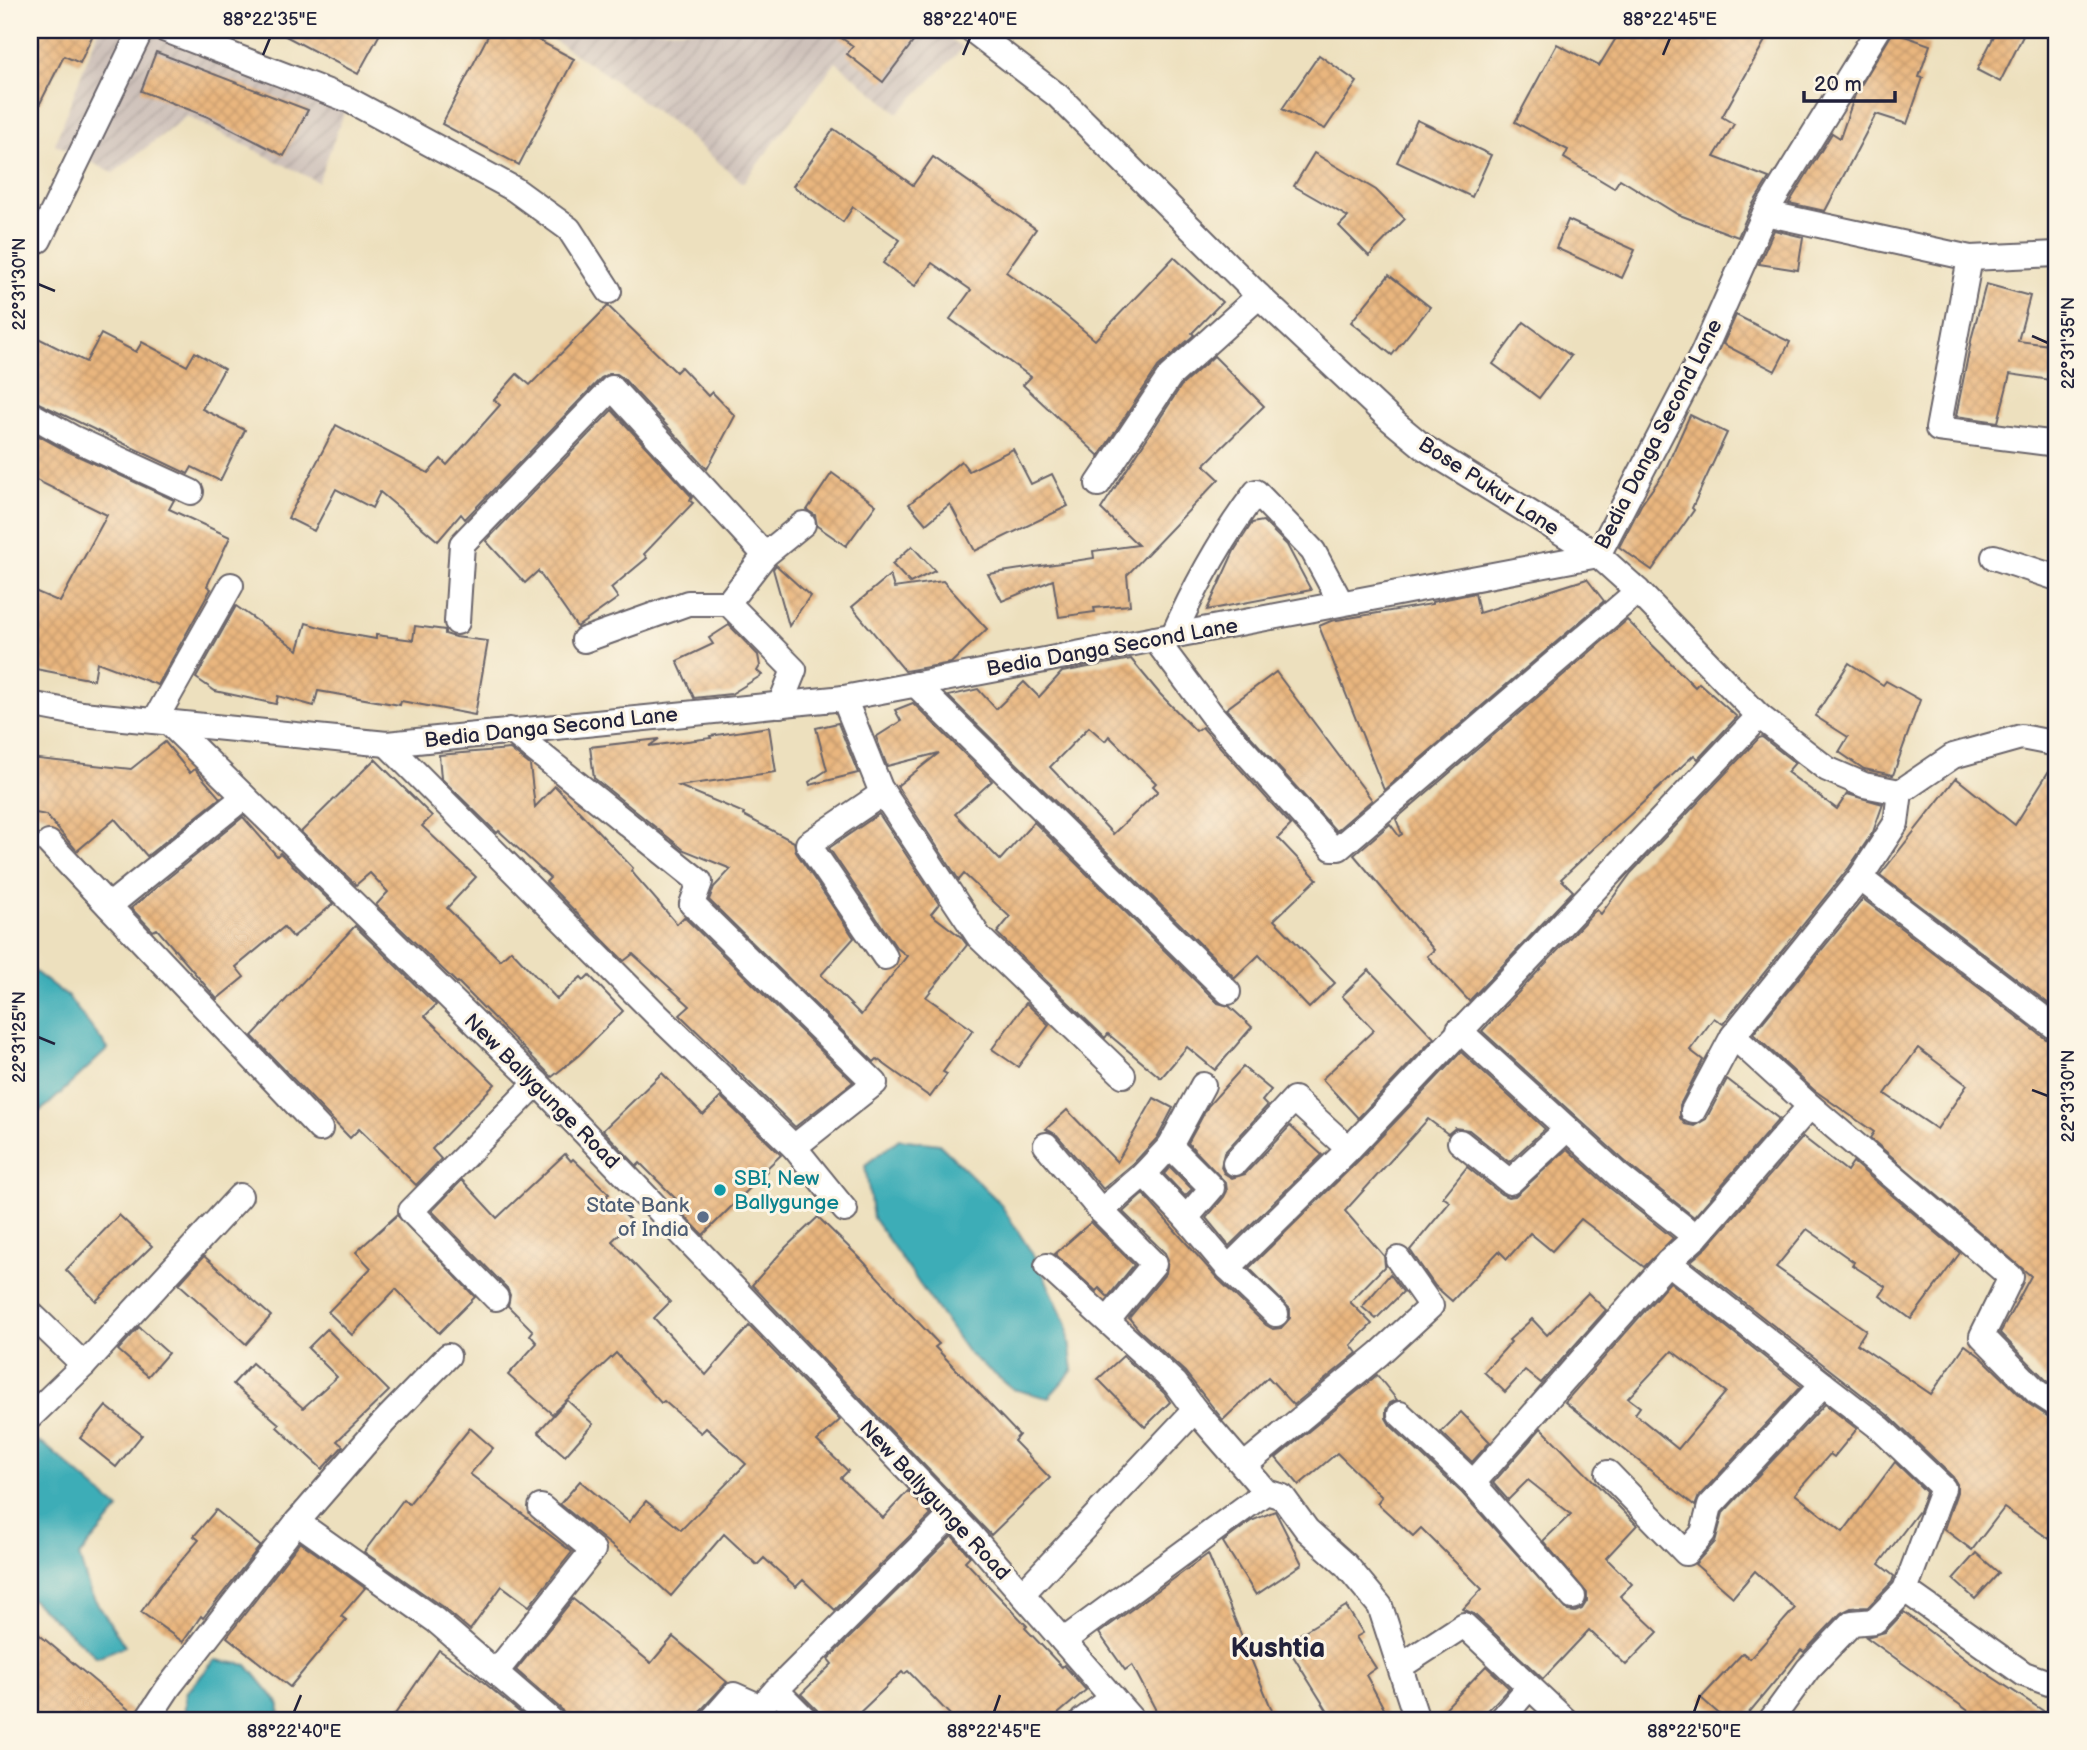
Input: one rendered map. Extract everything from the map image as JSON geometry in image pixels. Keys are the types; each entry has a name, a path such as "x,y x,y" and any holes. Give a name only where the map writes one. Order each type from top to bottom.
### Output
{"street":[{"path":"39,240 141,30"},
{"path":"166,30 195,35 349,100 514,188 569,229 609,291"},
{"name":"Bose Pukur Lane","path":"972,30 1058,96 1259,296 1390,419 1425,448 1598,555 1638,591 1759,716 1827,768 1864,785 1900,792"},
{"name":"Bedia Danga Second Lane","path":"30,704 82,714 387,744 844,698 1598,555 1703,353 1765,213 1878,30"},
{"path":"1765,213 1970,258 2057,254"},
{"path":"1970,258 1938,429 2057,444"},
{"path":"1098,484 1170,376 1259,296"},
{"path":"457,622 462,544 612,388 765,555"},
{"path":"30,414 73,438 191,492"},
{"path":"1341,603 1312,551 1256,492 1225,533 1164,638 1212,715 1332,848 1336,849 1638,591"},
{"path":"727,603 765,555 803,524"},
{"path":"1994,557 2057,578"},
{"path":"161,721 231,585"},
{"path":"584,640 688,603 727,603 793,670 780,705"},
{"path":"915,684 1228,992"},
{"path":"844,698 883,793 979,937 1123,1075"},
{"path":"1228,1268 1349,1149 1759,716"},
{"name":"New Ballygunge Road","path":"161,721 244,797 537,1083 952,1516 1132,1720"},
{"path":"510,730 700,882 692,904 876,1083 794,1147"},
{"path":"1693,1111 1733,1036 1860,878 1896,822 1900,792 1953,756 2021,737 2057,744"},
{"path":"387,744 794,1147 845,1210"},
{"path":"883,793 808,844 885,957"},
{"path":"109,906 244,797"},
{"path":"49,843 320,1129"},
{"path":"1860,878 2054,1027"},
{"path":"1459,1031 1619,1176 1696,1237"},
{"path":"1733,1036 1810,1106 2011,1277 1982,1336 2038,1392 2057,1405"},
{"path":"496,1298 411,1212 537,1083"},
{"path":"1101,1211 1144,1174 1170,1146 1203,1085"},
{"path":"1235,1163 1294,1099 1349,1149"},
{"path":"1473,1483 1668,1262 1696,1237 1810,1106"},
{"path":"1460,1142 1510,1182 1567,1129"},
{"path":"1046,1145 1101,1211 1153,1265 1108,1320"},
{"path":"1170,1146 1212,1188 1186,1218"},
{"path":"1144,1174 1228,1268 1276,1314"},
{"path":"30,1417 84,1364 240,1196"},
{"path":"1245,1465 1379,1354 1432,1306 1398,1259"},
{"path":"1668,1262 1880,1428 1943,1488 1905,1590 1875,1621 1852,1623 1808,1669 1771,1720"},
{"path":"1047,1266 1175,1383 1266,1492 1283,1497 1307,1531 1346,1564 1381,1606 1417,1720"},
{"path":"30,1313 84,1364"},
{"path":"148,1720 168,1688 297,1522 383,1423 448,1356"},
{"path":"1608,1473 1686,1553 1703,1533 1710,1506 1823,1384"},
{"path":"1021,1594 1195,1410"},
{"path":"1400,1413 1473,1483 1573,1597"},
{"path":"1063,1641 1266,1492"},
{"path":"496,1672 593,1550 541,1507"},
{"path":"712,1720 734,1695 761,1707 952,1516"},
{"path":"297,1522 435,1619 551,1720"},
{"path":"1905,1590 2024,1674 2057,1686"},
{"path":"1401,1666 1464,1625 1565,1720"},
{"path":"1501,1720 1529,1687"},
{"path":"776,1690 806,1720"},
{"path":"1083,1720 1113,1698"}],"shaded area":[{"path":"98,30 148,30 349,100 318,182 187,116 113,173 55,144"},
{"path":"538,30 939,30 963,48 898,113 836,62 743,183 671,122 604,73"}],"water":[{"path":"30,968 68,997 108,1049 48,1105 30,1118"},
{"path":"899,1139 939,1144 999,1202 1037,1261 1067,1325 1073,1370 1048,1398 1013,1389 968,1353 873,1218 865,1165"},
{"path":"30,1438 46,1446 119,1509 79,1556 90,1592 125,1646 97,1657 30,1598"},
{"path":"215,1660 247,1665 280,1705 279,1720 184,1720 186,1693"}],"building":[{"path":"30,30 95,30 80,63 64,56 30,123 32,40"},
{"path":"274,30 382,30 358,74"},
{"path":"491,30 519,30 574,59 519,165 442,124"},
{"path":"830,30 922,30 883,82 847,54 853,46"},
{"path":"1621,30 1771,30 1722,117 1734,124 1714,157 1769,178 1751,207 1738,237 1677,214 1620,179 1614,188 1564,158 1568,150 1515,122 1557,44 1599,66"},
{"path":"1997,30 2026,30 2000,82 1977,70"},
{"path":"1893,32 1930,45 1919,77 1923,78 1907,124 1876,114 1825,211 1789,203 1832,133 1840,138 1855,95"},
{"path":"156,52 308,110 284,156 208,117 141,91"},
{"path":"1319,55 1357,82 1325,129 1282,109"},
{"path":"1417,120 1491,155 1472,197 1397,162"},
{"path":"834,129 913,185 933,157 1036,229 1006,272 1095,340 1174,257 1222,302 1192,333 1194,335 1158,367 1099,456 1023,385 1031,377 950,319 971,290 932,263 915,286 883,263 900,240 853,207 843,222 793,186"},
{"path":"1314,153 1376,190 1405,219 1369,256 1339,226 1348,217 1294,186"},
{"path":"1568,220 1635,250 1622,278 1556,248"},
{"path":"1774,230 1803,237 1798,270 1759,264"},
{"path":"1389,275 1430,307 1392,355 1351,322"},
{"path":"1986,284 2030,296 2018,341 2057,346 2057,381 2010,374 1998,422 1956,416 1972,336"},
{"path":"608,306 676,372 681,367 708,396 712,392 735,416 707,469 623,378 617,374 609,374 601,378 465,519 461,514 438,541 380,492 372,508 336,489 314,531 288,518 336,425 428,473 441,459 447,465 500,405 494,400 517,374 530,385"},
{"path":"1736,315 1790,342 1775,371 1723,344"},
{"path":"1524,322 1571,356 1539,398 1493,364"},
{"path":"30,334 86,362 101,334 136,352 142,342 187,366 195,352 224,369 202,409 245,430 220,481 192,467 188,474 30,399"},
{"path":"1214,356 1264,406 1204,465 1219,479 1127,575 1130,605 1094,608 1095,612 1059,617 1053,580 1002,601 988,574 1094,558 1093,551 1138,545 1101,509 1181,386"},
{"path":"612,410 692,497 690,501 693,503 644,554 647,558 611,588 618,598 577,627 538,571 525,583 486,541"},
{"path":"1690,415 1727,433 1692,508 1694,510 1652,570 1619,547 1641,505 1663,474"},
{"path":"30,431 174,500 169,509 230,537 207,586 211,589 158,685 97,662 94,680 30,668 30,589 60,602 107,515 30,477"},
{"path":"1013,449 1031,484 1052,474 1068,506 975,551 950,504 926,524 909,504 961,461 969,471"},
{"path":"832,473 876,505 846,546 817,526 815,515 807,510"},
{"path":"1263,521 1287,545 1311,590 1207,610 1234,551 1252,523"},
{"path":"912,546 935,571 910,583 892,564"},
{"path":"776,565 810,596 789,626 773,569"},
{"path":"890,575 894,588 943,581 987,629 951,663 905,671 852,607"},
{"path":"1587,579 1604,601 1384,790 1319,626 1331,621 1432,604 1475,593 1479,613"},
{"path":"236,606 298,650 306,623 376,639 376,635 413,640 415,626 445,630 445,634 455,637 488,641 475,715 401,701 400,705 318,691 314,706 278,696 276,704 215,691 196,678"},
{"path":"1627,620 1695,687 1699,683 1737,717 1698,759 1694,755 1561,879 1573,891 1469,1001 1427,956 1434,950 1354,855 1390,824 1399,836 1402,834 1396,819"},
{"path":"729,625 758,655 760,666 757,671 762,675 731,694 694,698 677,661 713,644 709,638"},
{"path":"1131,659 1196,731 1202,727 1291,825 1278,838 1317,879 1274,920 1335,983 1309,1008 1259,955 1235,978 948,696 978,689 996,709 1024,682 1039,697 1062,672","holes":["1089,727 1105,741 1109,736 1156,783 1153,786 1158,791 1113,834 1050,767"]},
{"path":"1849,663 1883,685 1886,681 1920,700 1893,775 1864,769 1839,752 1848,737 1815,716"},
{"path":"1276,672 1372,800 1336,831 1226,709"},
{"path":"913,703 992,781 955,814 1000,860 1034,822 1218,1003 1229,1006 1252,1027 1215,1070 1187,1047 1161,1078 1108,1034 1105,1038 997,933 1010,917 964,874 959,880 897,786 939,753 887,766 876,737 901,721 895,710"},
{"path":"838,723 858,773 810,785 809,782 827,770 816,728"},
{"path":"769,727 776,772 679,786 744,813 743,815 794,842 796,852 854,938 821,975 861,1015 907,956 896,947 829,848 879,814 939,904 931,914 961,937 967,945 926,997 973,1030 943,1072 947,1074 930,1097 877,1059 874,1062 709,900 714,887 731,869 684,850 594,778 590,747 659,739 649,746"},
{"path":"1762,737 1795,763 1787,772 1837,809 1847,794 1883,804 1873,832 1848,869 1723,1024 1714,1018 1690,1050 1703,1060 1680,1105 1680,1118 1685,1124 1694,1126 1706,1119 1727,1079 1779,1119 1694,1217 1629,1165 1482,1031 1594,912 1597,910 1601,914 1631,873"},
{"path":"165,742 190,773 195,769 220,798 147,856 115,819 77,851 46,815 30,812 30,758 131,769"},
{"path":"510,749 530,765 535,807 555,786 633,868 631,871 677,924 684,917 853,1082 795,1127 680,1015 690,1006 633,954 624,961 546,882 550,878 499,831 497,833 441,778 439,755"},
{"path":"2057,758 2057,1010 1880,875 1956,778 2015,825"},
{"path":"375,759 432,816 422,826 476,877 447,908 500,960 511,950 557,999 581,977 584,980 589,975 623,1011 579,1055 552,1077 458,982 376,905 388,892 370,873 356,885 301,832"},
{"path":"243,817 277,856 280,853 333,904 293,937 284,927 236,967 244,977 217,999 157,929 153,931 131,908"},
{"path":"1863,899 2046,1039 2057,1041 2057,1387 2046,1380 2000,1333 2031,1276 1870,1138 1874,1132 1814,1090 1753,1034","holes":["1918,1048 1967,1085 1937,1129 1885,1094"]},
{"path":"355,926 436,1005 425,1016 495,1084 432,1149 441,1159 416,1185 359,1129 350,1138 252,1036"},
{"path":"1369,970 1434,1038 1358,1118 1322,1079 1374,1030 1342,996"},
{"path":"1026,1003 1049,1025 1018,1067 992,1049"},
{"path":"1461,1052 1545,1129 1509,1162 1469,1130 1455,1128 1448,1134 1428,1119 1345,1211 1384,1256 1385,1266 1350,1302 1372,1324 1351,1345 1357,1353 1294,1405 1268,1377 1223,1420 1185,1372 1129,1318 1166,1273 1168,1260 1165,1253 1123,1212 1143,1194 1218,1279 1266,1325 1273,1329 1281,1328 1290,1318 1290,1309 1249,1268 1360,1159"},
{"path":"1243,1067 1271,1090 1262,1101 1267,1106 1224,1153 1221,1167 1224,1173 1232,1178 1245,1174 1290,1126 1322,1155 1229,1246 1206,1218 1224,1197 1227,1191 1226,1183 1188,1143 1208,1106"},
{"path":"662,1073 703,1115 721,1097 781,1155 703,1235 675,1206 679,1202 640,1163 637,1166 603,1130"},
{"path":"1154,1098 1173,1108 1158,1137 1134,1163 1103,1189 1057,1135 1046,1129 1067,1110 1117,1162"},
{"path":"1803,1137 1847,1171 1853,1162 1960,1253 1911,1319 1880,1296 1886,1287 1852,1265 1854,1262 1807,1229 1776,1267 1866,1330 1857,1344 1931,1394 1965,1345 2029,1404 2057,1420 2057,1544 2004,1508 1972,1550 1944,1529 1957,1492 1953,1477 1889,1416 1691,1261 1707,1247"},
{"path":"1567,1149 1610,1188 1673,1238 1644,1267 1581,1219 1552,1251 1530,1233 1507,1259 1499,1251 1452,1301 1435,1286 1410,1250 1450,1202 1443,1197 1467,1167 1501,1194 1515,1196"},
{"path":"565,1154 609,1194 606,1196 632,1222 612,1241 670,1302 654,1318 706,1375 749,1326 840,1420 817,1441 848,1471 841,1478 883,1518 908,1491 931,1515 835,1610 803,1580 796,1587 764,1558 757,1565 724,1534 671,1596 560,1504 580,1481 629,1522 646,1501 681,1530 746,1464 706,1428 701,1433 664,1401 661,1403 616,1353 552,1414 508,1375 537,1343 530,1335 533,1331 508,1306 510,1295 507,1288 432,1211 462,1180 497,1218"},
{"path":"1170,1167 1192,1189 1185,1196 1164,1174"},
{"path":"119,1215 152,1246 96,1301 66,1270"},
{"path":"397,1215 475,1297 439,1333 396,1289 352,1335 328,1312 371,1268 356,1252"},
{"path":"818,1217 862,1260 939,1344 935,1347 1019,1435 1014,1441 1050,1478 991,1535 752,1285"},
{"path":"1091,1222 1134,1265 1108,1297 1099,1288 1096,1291 1055,1254"},
{"path":"204,1256 271,1316 246,1344 179,1284"},
{"path":"1390,1274 1403,1292 1376,1319 1362,1307"},
{"path":"1670,1282 1801,1386 1699,1496 1695,1506 1565,1402","holes":["1672,1351 1726,1392 1678,1449 1635,1414 1640,1407 1628,1398"]},
{"path":"1588,1293 1606,1310 1541,1383 1525,1370 1505,1392 1484,1372 1511,1342 1509,1340 1532,1319 1547,1335"},
{"path":"139,1327 168,1353 148,1376 118,1350"},
{"path":"327,1329 389,1391 337,1441 343,1446 322,1469 277,1427 279,1424 233,1384 252,1363 303,1408 337,1377 308,1348"},
{"path":"1123,1356 1164,1393 1170,1402 1145,1427 1098,1379"},
{"path":"1377,1375 1397,1400 1390,1403 1386,1410 1390,1425 1462,1493 1568,1611 1582,1609 1587,1601 1587,1593 1543,1541 1571,1514 1528,1480 1508,1500 1493,1483 1541,1428 1637,1525 1606,1558 1632,1584 1620,1596 1658,1632 1626,1665 1589,1630 1543,1679 1474,1614 1463,1609 1482,1589 1421,1528 1413,1536 1377,1503 1382,1497 1337,1453 1299,1485 1276,1458"},
{"path":"567,1400 593,1424 565,1456 538,1432"},
{"path":"1825,1404 1857,1429 1834,1457 1830,1454 1795,1494 1843,1532 1895,1462 1926,1492 1919,1511 1879,1564 1894,1576 1892,1582 1868,1607 1851,1608 1841,1613 1804,1652 1801,1650 1743,1720 1726,1720 1701,1698 1743,1653 1750,1659 1795,1608 1755,1571 1733,1597 1695,1564 1715,1542 1723,1513"},
{"path":"106,1406 142,1435 116,1467 80,1438"},
{"path":"1461,1412 1490,1442 1472,1462 1441,1432"},
{"path":"470,1428 493,1448 470,1474 572,1552 529,1606 502,1586 470,1630 444,1608 364,1552 403,1500 409,1504"},
{"path":"216,1510 260,1546 203,1618 201,1616 183,1642 141,1612 199,1540 194,1536"},
{"path":"1275,1511 1302,1564 1256,1595 1223,1542 1251,1521"},
{"path":"952,1536 970,1556 965,1561 1086,1690 1051,1720 955,1720 908,1671 904,1674 902,1672 852,1720 820,1720 817,1710 801,1694 832,1664 828,1659"},
{"path":"300,1542 365,1588 341,1616 346,1620 290,1687 227,1637"},
{"path":"1976,1553 1999,1573 1975,1599 1953,1579"},
{"path":"1208,1554 1276,1720 1161,1720 1132,1665 1125,1670 1099,1633"},
{"path":"573,1599 651,1663 673,1637 727,1682 701,1710 698,1720 567,1720 561,1709 516,1670"},
{"path":"1346,1606 1363,1633 1356,1637 1376,1668 1366,1675 1390,1720 1333,1720 1285,1643"},
{"path":"1904,1612 1968,1661 2057,1720 1981,1720 1866,1637 1885,1632"},
{"path":"30,1627 134,1714 132,1720 30,1720"},
{"path":"439,1650 475,1675 524,1716 521,1720 391,1720"},
{"path":"1486,1666 1509,1688 1479,1720 1434,1720"}],"place":[{"name":"SBI, New Ballygunge","path":"720,1190"},
{"name":"State Bank of India","path":"703,1217"}],"district":[{"name":"Kushtia","path":"1278,1647"}]}
